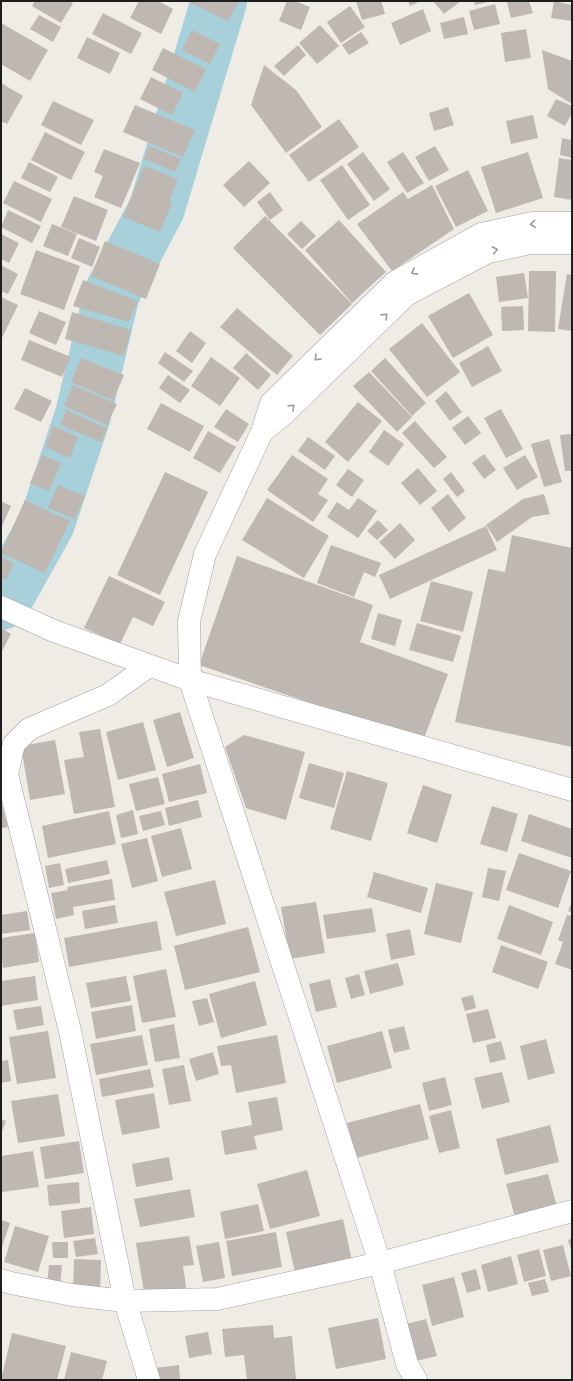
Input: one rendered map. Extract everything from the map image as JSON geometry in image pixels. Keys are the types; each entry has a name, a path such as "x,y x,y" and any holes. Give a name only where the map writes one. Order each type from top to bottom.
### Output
{"street":[{"path":"416,1380 408,1364 380,1263 190,680 189,621 205,554 262,432 271,403 395,282 481,234 532,223 572,223"},
{"path":"262,432 285,413 406,295 488,252 531,243 572,243"},
{"path":"1,607 54,631 190,680 572,790"},
{"path":"148,1380 125,1301 70,1031 7,774 14,744 29,729 108,695 149,666"},
{"path":"1,1280 72,1295 125,1301 217,1299 380,1263 572,1211"}],"building":[{"path":"35,1 69,1 73,3 61,23 32,6"},
{"path":"139,1 158,1 173,9 161,34 130,18"},
{"path":"187,1 239,1 228,21"},
{"path":"287,1 295,1 310,7 301,30 279,21"},
{"path":"356,1 381,1 385,14 362,20"},
{"path":"408,1 421,1 410,6"},
{"path":"433,1 461,1 444,14"},
{"path":"474,1 487,1 488,2 475,5"},
{"path":"529,1 533,13 511,18 507,2"},
{"path":"554,1 572,5 572,21 551,18"},
{"path":"495,4 500,24 474,30 469,11"},
{"path":"350,6 365,27 341,43 327,22"},
{"path":"423,9 431,31 400,45 391,23"},
{"path":"103,13 142,33 131,54 92,34"},
{"path":"39,15 61,27 53,42 30,29"},
{"path":"464,17 468,34 444,39 440,23"},
{"path":"1,23 48,50 30,81 1,64"},
{"path":"320,25 339,46 317,64 299,43"},
{"path":"526,29 531,58 505,62 501,33"},
{"path":"192,30 220,44 210,64 182,50"},
{"path":"361,32 369,43 349,55 342,45"},
{"path":"87,37 120,53 110,74 77,58"},
{"path":"298,45 306,55 284,76 274,66"},
{"path":"163,48 206,69 195,92 152,70"},
{"path":"542,50 572,61 572,104 548,89"},
{"path":"264,65 296,90 322,127 286,153 251,105"},
{"path":"151,77 183,93 172,115 140,99"},
{"path":"1,83 23,96 7,124 1,121"},
{"path":"556,99 572,106 572,113 565,126 547,116"},
{"path":"53,101 94,120 81,145 41,125"},
{"path":"135,105 195,130 183,157 123,132"},
{"path":"448,107 454,125 434,131 429,113"},
{"path":"533,115 538,138 511,144 506,121"},
{"path":"339,119 359,147 309,182 289,155"},
{"path":"45,132 85,152 71,180 31,160"},
{"path":"562,138 572,140 572,158 560,155"},
{"path":"149,146 181,159 175,172 144,159"},
{"path":"435,146 449,170 429,181 415,157"},
{"path":"104,149 140,163 121,208 94,197 103,176 94,172"},
{"path":"363,152 390,189 374,201 347,164"},
{"path":"403,152 424,183 407,193 387,162"},
{"path":"528,152 543,198 496,213 481,167"},
{"path":"559,158 572,160 572,200 554,197"},
{"path":"249,161 270,183 244,207 223,185"},
{"path":"29,162 58,177 50,192 21,178"},
{"path":"342,165 370,205 348,220 320,180"},
{"path":"144,166 178,179 169,202 172,203 160,232 123,217"},
{"path":"468,170 488,211 456,227 435,186"},
{"path":"14,181 52,199 41,222 3,203"},
{"path":"432,185 454,229 392,271 357,224 403,192 408,199"},
{"path":"270,192 283,210 270,220 257,202"},
{"path":"74,196 108,210 96,241 61,227"},
{"path":"8,210 41,226 32,243 1,227"},
{"path":"265,216 352,304 320,335 233,248"},
{"path":"339,220 386,272 352,303 305,250"},
{"path":"301,221 316,236 302,249 287,234"},
{"path":"52,224 77,234 68,256 43,246"},
{"path":"1,234 19,243 9,263 1,259"},
{"path":"79,238 100,247 92,267 71,258"},
{"path":"105,241 160,264 146,299 91,276"},
{"path":"36,250 80,266 64,310 20,294"},
{"path":"1,265 18,274 8,294 1,291"},
{"path":"529,271 556,271 555,332 528,331"},
{"path":"524,273 528,298 499,302 496,277"},
{"path":"567,274 572,275 572,331 558,329"},
{"path":"83,280 138,301 129,322 73,306"},
{"path":"469,293 493,335 453,358 428,316"},
{"path":"1,297 18,305 1,340"},
{"path":"523,306 524,330 502,331 501,307"},
{"path":"237,308 293,356 277,375 220,327"},
{"path":"39,311 66,322 56,345 29,333"},
{"path":"72,312 131,330 124,356 65,339"},
{"path":"422,323 460,372 427,397 389,349"},
{"path":"190,331 206,343 192,363 176,351"},
{"path":"29,340 71,357 62,377 21,360"},
{"path":"488,346 502,371 472,387 459,363"},
{"path":"165,352 193,371 184,382 158,363"},
{"path":"246,353 271,375 258,390 233,368"},
{"path":"211,357 240,378 220,406 191,386"},
{"path":"81,358 124,375 113,400 71,382"},
{"path":"385,358 426,403 412,416 371,371"},
{"path":"369,372 412,417 397,432 353,386"},
{"path":"168,375 190,390 180,403 159,388"},
{"path":"73,385 117,404 107,425 64,406"},
{"path":"25,388 52,401 41,422 14,409"},
{"path":"446,391 462,412 450,421 435,401"},
{"path":"358,402 382,421 348,462 325,442"},
{"path":"161,403 204,426 190,452 147,429"},
{"path":"226,409 249,424 238,442 214,427"},
{"path":"501,409 523,449 506,458 484,418"},
{"path":"66,410 107,428 101,442 60,425"},
{"path":"468,416 481,433 465,445 452,428"},
{"path":"415,421 447,457 434,468 402,433"},
{"path":"53,426 78,437 70,458 45,447"},
{"path":"384,430 404,444 388,466 369,452"},
{"path":"208,431 236,447 220,473 193,458"},
{"path":"572,434 572,471 565,471 560,435"},
{"path":"308,437 335,456 325,470 298,451"},
{"path":"549,439 562,482 544,487 531,444"},
{"path":"484,454 496,470 484,479 472,463"},
{"path":"42,455 61,463 49,491 30,483"},
{"path":"292,455 328,479 318,494 328,500 313,522 267,490"},
{"path":"525,455 538,477 517,490 503,468"},
{"path":"418,468 437,491 420,505 401,483"},
{"path":"348,469 364,480 352,497 336,485"},
{"path":"165,472 208,492 160,595 117,575"},
{"path":"451,472 465,491 457,497 443,479"},
{"path":"58,485 85,496 75,519 48,508"},
{"path":"448,494 466,518 449,532 431,508"},
{"path":"544,494 550,514 532,517 497,542 486,525 523,499"},
{"path":"267,498 329,536 304,578 242,540"},
{"path":"358,498 377,511 358,538 327,517 337,502 349,510"},
{"path":"25,500 70,521 45,573 1,553"},
{"path":"1,501 11,506 1,528"},
{"path":"378,520 388,530 377,540 367,531"},
{"path":"400,523 415,540 395,559 379,542"},
{"path":"486,526 497,550 390,599 379,575"},
{"path":"512,535 572,548 572,747 455,722 488,569 505,572"},
{"path":"331,545 381,563 375,577 364,572 354,597 317,583"},
{"path":"237,556 373,605 360,642 448,674 423,741 199,665"},
{"path":"1,557 14,563 6,580 1,578"},
{"path":"109,576 165,602 153,626 133,617 120,644 84,628"},
{"path":"431,581 473,592 463,632 420,621"},
{"path":"378,613 402,620 395,646 371,639"},
{"path":"417,623 461,636 453,662 409,650"},
{"path":"1,628 11,634 1,653"},
{"path":"180,712 194,758 167,767 153,720"},
{"path":"143,722 156,770 118,780 106,732"},
{"path":"100,729 115,807 74,814 64,760 84,757 79,732"},
{"path":"244,735 305,752 286,820 246,808 225,747"},
{"path":"55,740 65,794 30,800 21,746"},
{"path":"309,763 344,773 334,808 299,798"},
{"path":"200,764 207,793 169,802 162,774"},
{"path":"347,771 388,783 371,841 330,829"},
{"path":"158,777 165,804 136,811 129,784"},
{"path":"423,785 452,795 437,843 407,833"},
{"path":"198,800 202,817 169,826 165,808"},
{"path":"1,801 8,827 1,828"},
{"path":"492,806 518,814 507,852 480,844"},
{"path":"133,810 138,834 121,838 116,815"},
{"path":"109,811 116,844 48,858 42,826"},
{"path":"161,811 165,825 143,831 139,816"},
{"path":"529,814 572,829 572,858 521,841"},
{"path":"181,828 192,869 162,877 151,836"},
{"path":"147,838 158,881 132,888 121,844"},
{"path":"519,853 571,871 558,908 506,890"},
{"path":"107,860 110,874 68,883 65,869"},
{"path":"60,863 64,885 49,888 45,866"},
{"path":"488,868 506,871 499,901 482,897"},
{"path":"374,872 428,888 421,913 367,897"},
{"path":"112,879 115,900 73,907 74,915 56,919 51,893 68,890 67,887"},
{"path":"215,880 226,924 176,936 164,892"},
{"path":"436,883 473,892 461,943 424,934"},
{"path":"572,901 572,913 568,911"},
{"path":"316,902 325,953 290,959 281,907"},
{"path":"115,905 118,923 85,929 82,911"},
{"path":"509,905 553,922 541,955 497,939"},
{"path":"372,908 376,932 327,939 323,915"},
{"path":"27,911 30,930 1,934 1,915"},
{"path":"567,915 572,916 572,970 555,964 563,942 558,940"},
{"path":"157,921 162,950 69,967 64,938"},
{"path":"248,927 260,972 185,990 174,946"},
{"path":"410,929 415,955 391,960 386,934"},
{"path":"35,933 39,962 3,968 1,938"},
{"path":"501,945 548,962 538,989 492,972"},
{"path":"398,963 404,985 370,994 364,971"},
{"path":"166,969 176,1017 142,1023 133,976"},
{"path":"359,974 365,995 351,999 345,978"},
{"path":"35,976 38,1000 1,1006 1,981"},
{"path":"126,976 131,1001 91,1008 86,983"},
{"path":"330,979 337,1007 316,1012 309,984"},
{"path":"255,981 267,1025 221,1038 209,994"},
{"path":"473,995 476,1008 465,1011 461,998"},
{"path":"207,998 214,1022 199,1026 192,1001"},
{"path":"132,1005 136,1031 96,1039 91,1012"},
{"path":"41,1006 44,1025 17,1030 13,1010"},
{"path":"488,1009 496,1038 473,1043 466,1014"},
{"path":"174,1024 180,1058 155,1062 149,1029"},
{"path":"404,1026 410,1049 394,1053 388,1030"},
{"path":"48,1031 56,1078 17,1084 9,1037"},
{"path":"382,1031 392,1068 337,1083 327,1046"},
{"path":"142,1035 148,1065 96,1075 90,1044"},
{"path":"277,1035 286,1083 236,1093 231,1065 221,1066 217,1046"},
{"path":"546,1039 555,1073 528,1080 520,1046"},
{"path":"501,1041 506,1059 490,1063 486,1045"},
{"path":"213,1052 219,1074 196,1081 189,1059"},
{"path":"8,1060 11,1081 1,1083 1,1061"},
{"path":"184,1065 191,1101 169,1105 162,1069"},
{"path":"150,1069 154,1087 102,1097 99,1079"},
{"path":"502,1072 510,1102 482,1109 474,1078"},
{"path":"445,1077 452,1105 429,1111 422,1083"},
{"path":"154,1093 160,1128 122,1135 115,1100"},
{"path":"58,1094 65,1136 18,1143 11,1101"},
{"path":"277,1097 283,1130 254,1136 257,1149 225,1155 221,1131 252,1125 248,1102"},
{"path":"420,1104 429,1139 356,1158 347,1123"},
{"path":"451,1110 460,1148 439,1153 429,1116"},
{"path":"1,1119 6,1121 1,1134"},
{"path":"550,1125 559,1162 505,1175 496,1139"},
{"path":"79,1141 84,1173 45,1179 40,1147"},
{"path":"33,1151 39,1187 2,1192 1,1156"},
{"path":"169,1157 173,1180 136,1187 132,1164"},
{"path":"307,1170 320,1216 270,1229 257,1184"},
{"path":"548,1174 558,1210 516,1221 506,1184"},
{"path":"79,1182 80,1203 49,1206 47,1185"},
{"path":"190,1189 195,1217 140,1227 134,1199"},
{"path":"258,1204 264,1231 225,1239 220,1212"},
{"path":"91,1207 94,1234 64,1238 61,1211"},
{"path":"343,1219 352,1261 295,1273 286,1232"},
{"path":"1,1220 10,1223 1,1250"},
{"path":"15,1226 49,1236 38,1272 4,1262"},
{"path":"276,1232 282,1267 232,1276 226,1241"},
{"path":"189,1236 194,1265 183,1266 187,1293 145,1299 136,1243"},
{"path":"95,1238 98,1254 76,1257 73,1241"},
{"path":"572,1239 572,1253 568,1240"},
{"path":"52,1242 68,1242 68,1258 53,1258"},
{"path":"219,1242 225,1278 203,1282 196,1246"},
{"path":"563,1245 571,1276 551,1281 543,1250"},
{"path":"539,1249 546,1276 524,1282 517,1255"},
{"path":"511,1256 518,1284 488,1292 481,1265"},
{"path":"74,1259 101,1260 100,1294 73,1293"},
{"path":"49,1265 62,1265 60,1286 47,1284"},
{"path":"476,1269 481,1289 467,1293 461,1273"},
{"path":"454,1277 464,1317 432,1326 422,1285"},
{"path":"545,1279 549,1292 532,1296 528,1283"},
{"path":"378,1318 386,1359 336,1369 328,1328"},
{"path":"426,1319 437,1356 416,1361 406,1324"},
{"path":"273,1325 274,1338 292,1336 296,1380 247,1380 244,1355 225,1357 222,1329"},
{"path":"208,1332 212,1354 189,1358 185,1336"},
{"path":"12,1333 66,1346 57,1380 1,1380"},
{"path":"71,1352 107,1361 102,1380 64,1380"},
{"path":"179,1365 180,1380 157,1380 155,1368"}],"waterway":[{"path":"1,602 9,591 47,523 83,415 112,293 157,208 219,1"}]}
